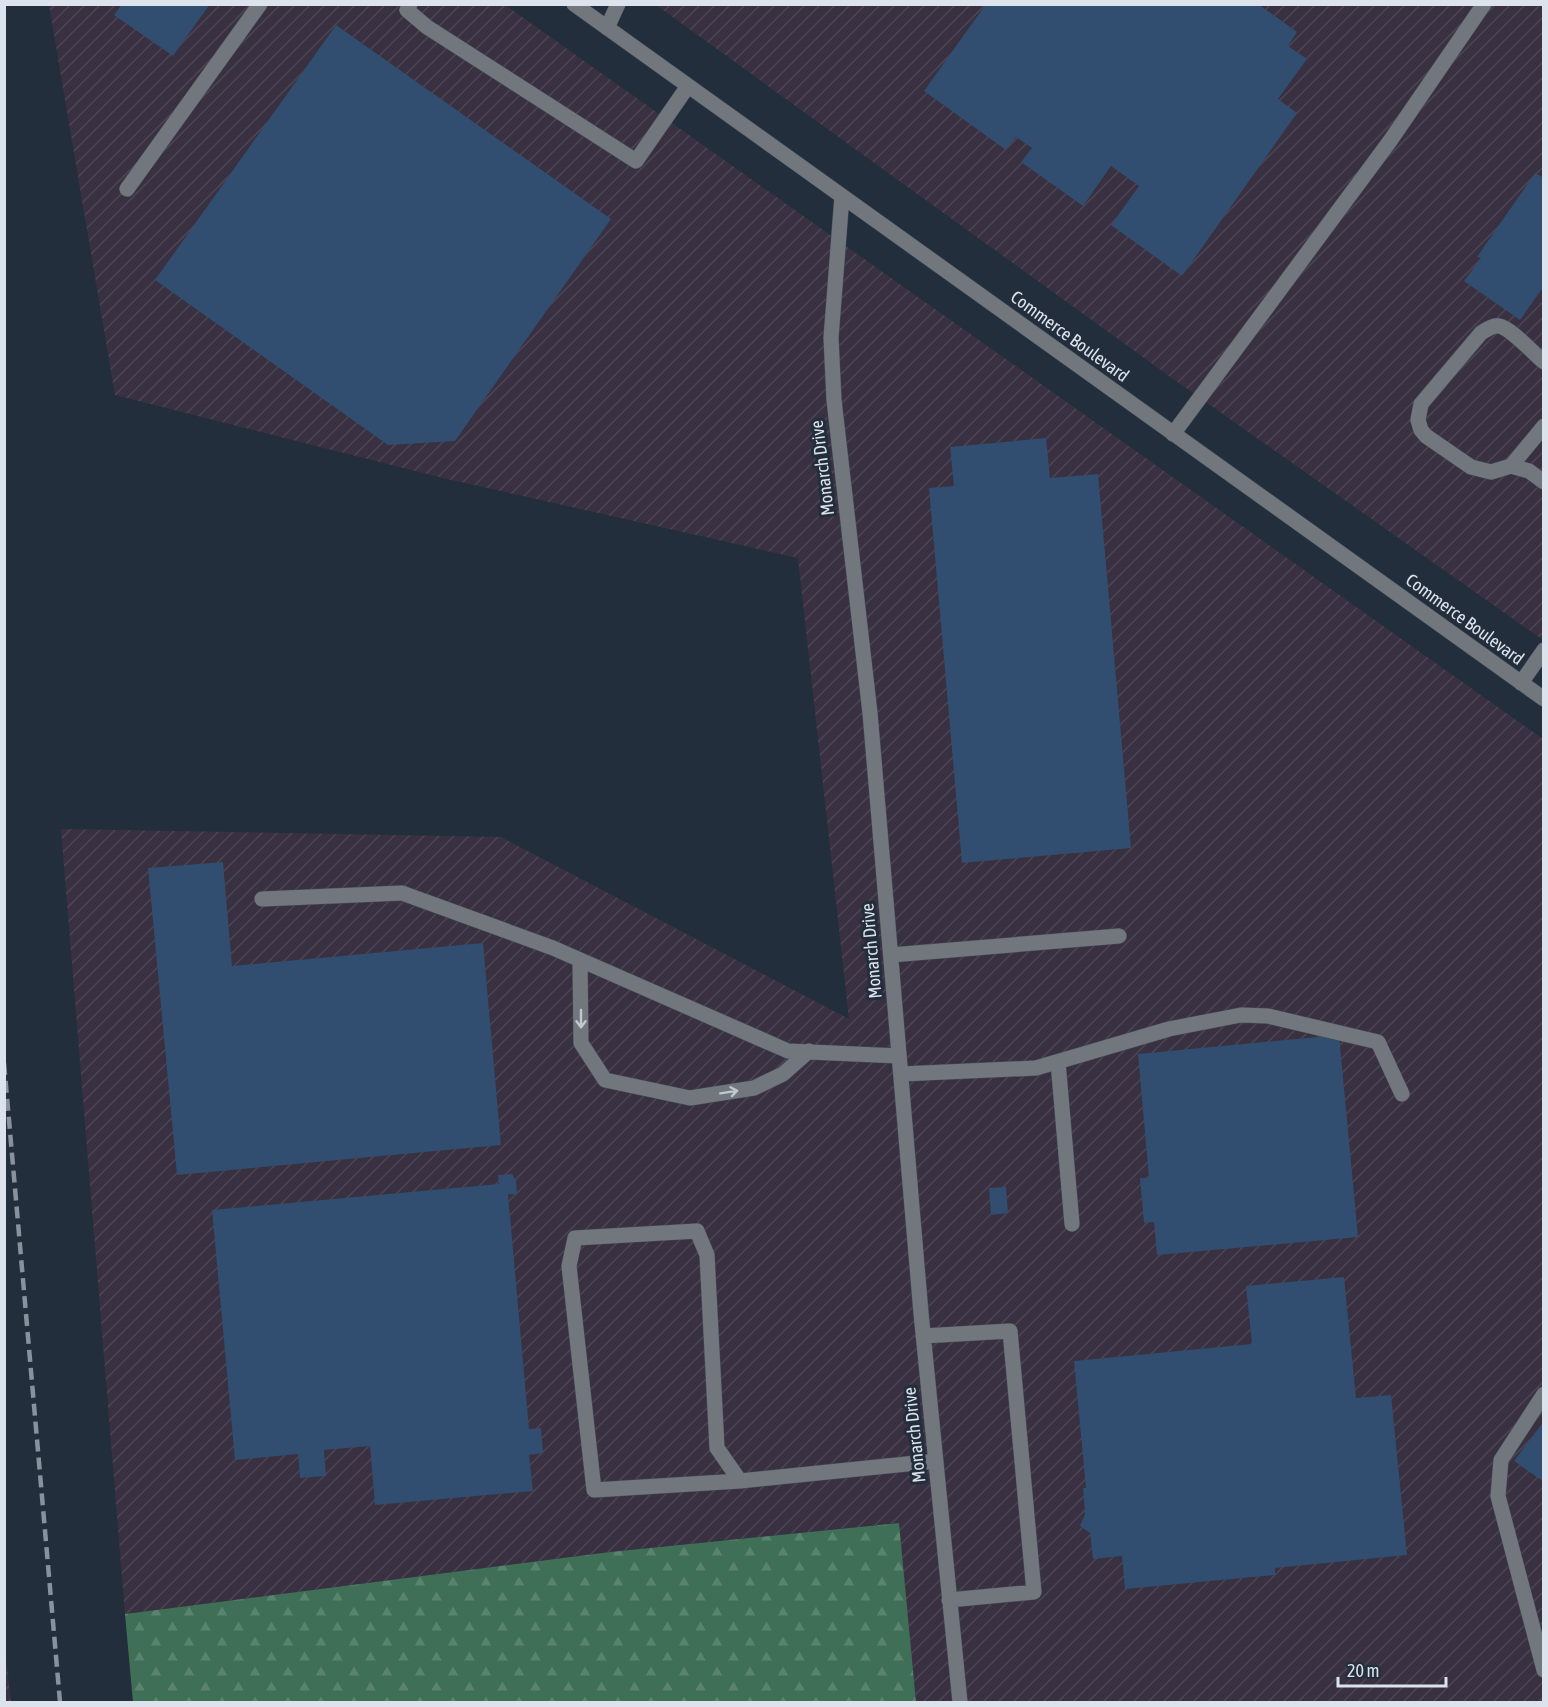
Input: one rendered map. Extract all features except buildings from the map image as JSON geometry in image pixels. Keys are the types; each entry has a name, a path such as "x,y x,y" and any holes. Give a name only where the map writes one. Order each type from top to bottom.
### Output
{"street":[{"path":"127,189 260,4"},
{"path":"410,4 407,10 427,27 636,161 688,86"},
{"name":"Commerce Boulevard","path":"574,4 1544,699"},
{"path":"607,28 618,4"},
{"path":"1173,434 1390,141 1484,4"},
{"name":"Monarch Drive","path":"842,196 831,338 834,400 870,713 923,1336 960,1702"},
{"path":"1544,363 1510,331 1500,326 1490,327 1481,333 1421,404 1418,420 1426,436 1471,467 1491,472 1511,466 1528,471 1544,482"},
{"path":"1511,466 1544,426"},
{"path":"1521,683 1544,650"},
{"path":"262,899 402,893 553,948 788,1051 899,1056"},
{"path":"891,955 1119,936"},
{"path":"580,960 581,1043 605,1080 690,1098 754,1088 783,1074 809,1051"},
{"path":"901,1074 1036,1068 1169,1029 1241,1015 1268,1016 1378,1042 1402,1094"},
{"path":"1058,1062 1072,1224"},
{"path":"740,1481 717,1448 706,1255 697,1231 575,1238 569,1266 594,1490 740,1481 936,1461"},
{"path":"923,1336 1010,1331 1012,1343 1034,1592 950,1600"},
{"path":"1544,1394 1501,1460 1498,1496 1544,1670"}],"shaded area":[{"path":"49,5 505,5 1543,739 1543,1702 916,1702 898,1523 610,1552 125,1614 61,829 501,837 849,1019 798,558 443,478 115,395"},
{"path":"656,5 1543,5 1543,640 1169,376"},
{"path":"5,1649 11,1702 5,1702"}],"green space":[{"path":"899,1523 916,1702 133,1702 125,1614 610,1552"}],"railway":[{"path":"4,1063 60,1702"}]}
